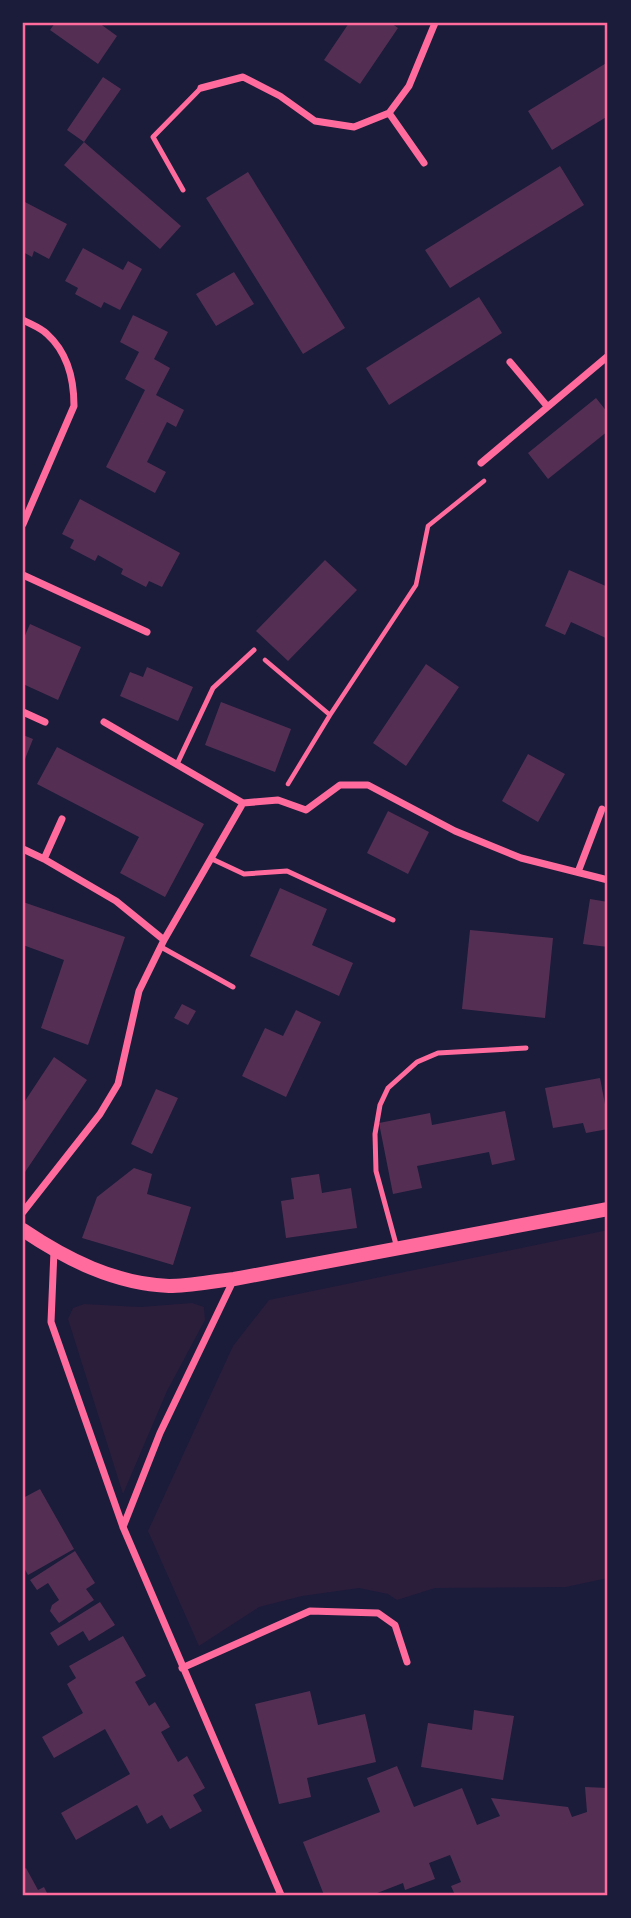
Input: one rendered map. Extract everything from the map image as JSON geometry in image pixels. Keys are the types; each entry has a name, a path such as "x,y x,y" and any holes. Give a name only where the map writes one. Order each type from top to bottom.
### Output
{"main road":[{"path":"23,1230 54,1251 110,1276 137,1283 171,1286 234,1279 608,1209"}],"street":[{"path":"201,88 243,77 280,96 315,121 354,127 389,113 408,86 435,23"},
{"path":"389,113 424,163"},
{"path":"23,320 47,333 66,359 74,388 74,406 23,524"},
{"path":"481,463 608,356"},
{"path":"510,362 547,407"},
{"path":"23,575 147,632"},
{"path":"23,712 45,722"},
{"path":"104,722 243,803 278,800 306,810 340,785 368,785 455,831 521,858 608,880"},
{"path":"23,1212 100,1114 118,1084 139,991 162,944 243,803"},
{"path":"579,872 602,809"},
{"path":"44,859 62,819"},
{"path":"23,849 116,901 162,944"},
{"path":"54,1251 51,1322 123,1527 281,1895"},
{"path":"123,1527 160,1433 234,1279"},
{"path":"182,1668 310,1611 377,1614 395,1625 407,1662"}],"lane":[{"path":"183,190 153,137 201,88"},
{"path":"177,764 213,688 254,650"},
{"path":"212,859 244,874 287,871 393,920"},
{"path":"162,944 233,988"},
{"path":"397,1248 376,1171 375,1134 380,1105 388,1088 417,1062 438,1053 526,1048"}],"path":[{"path":"278,800 330,715 416,585 428,526 488,477 481,463"},
{"path":"254,650 330,715"}],"shaded area":[{"path":"608,1230 608,1578 566,1587 435,1588 397,1600 388,1594 359,1588 302,1596 259,1607 199,1646 148,1531 233,1346 269,1300"},
{"path":"192,1303 204,1307 205,1320 167,1391 123,1494 68,1319 73,1308 84,1304 140,1307"}],"building":[{"path":"55,23 99,23 117,36 98,64 50,30"},
{"path":"349,23 391,23 398,28 360,84 324,60"},
{"path":"608,62 608,116 552,150 528,111"},
{"path":"103,77 121,89 84,142 67,130"},
{"path":"84,142 181,226 160,249 64,165"},
{"path":"560,166 584,205 450,288 425,250"},
{"path":"248,172 345,328 303,354 206,198"},
{"path":"23,201 67,224 49,259 34,251 32,257 23,252"},
{"path":"83,248 123,270 128,261 142,269 120,310 104,302 101,308 75,294 78,288 65,281"},
{"path":"234,272 254,304 216,326 196,294"},
{"path":"479,297 502,333 389,405 366,368"},
{"path":"133,315 168,332 154,359 170,368 156,395 184,410 176,427 167,422 147,462 166,472 155,493 106,467 145,390 125,379 139,352 120,342"},
{"path":"596,398 608,413 608,431 548,479 528,453"},
{"path":"80,499 180,553 162,587 149,581 146,587 121,574 123,569 98,555 95,561 70,548 74,540 62,534"},
{"path":"325,560 357,590 288,661 256,631"},
{"path":"569,570 608,587 608,639 571,622 565,635 545,626"},
{"path":"30,624 81,647 58,700 23,684 23,640"},
{"path":"426,664 459,687 406,766 373,743"},
{"path":"147,667 193,687 178,721 120,696 130,672 143,677"},
{"path":"221,702 291,729 275,772 205,745"},
{"path":"23,735 33,739 23,764"},
{"path":"57,747 204,824 165,897 120,873 139,837 37,784"},
{"path":"528,754 565,774 538,822 502,801"},
{"path":"388,811 429,832 408,874 367,853"},
{"path":"280,888 327,909 312,945 353,963 339,996 250,956"},
{"path":"590,899 608,902 608,947 583,944"},
{"path":"23,902 125,937 88,1045 41,1028 64,960 23,945"},
{"path":"470,930 553,938 545,1018 462,1009"},
{"path":"182,1004 196,1011 188,1025 174,1018"},
{"path":"296,1010 321,1022 286,1097 242,1076 265,1028 283,1036"},
{"path":"54,1057 87,1080 23,1175 23,1104"},
{"path":"600,1078 608,1129 586,1133 583,1123 553,1128 545,1088"},
{"path":"156,1089 178,1098 152,1154 131,1144"},
{"path":"505,1111 515,1160 492,1165 489,1152 417,1166 422,1188 393,1194 379,1123 430,1113 432,1125"},
{"path":"134,1168 152,1174 147,1194 191,1207 173,1265 82,1238 97,1197"},
{"path":"319,1174 322,1193 351,1188 357,1228 286,1238 281,1201 294,1199 291,1178"},
{"path":"40,1489 74,1549 28,1575 23,1566 23,1498"},
{"path":"75,1551 95,1583 86,1589 94,1600 59,1623 50,1611 52,1605 59,1600 48,1583 37,1590 30,1580"},
{"path":"100,1602 115,1625 89,1641 83,1631 58,1646 50,1633"},
{"path":"123,1636 146,1676 135,1682 149,1706 155,1702 170,1727 161,1732 178,1762 187,1756 205,1788 193,1795 202,1811 170,1829 162,1815 147,1824 137,1805 76,1840 61,1813 130,1774 105,1729 54,1758 42,1737 83,1713 67,1684 76,1678 69,1666"},
{"path":"310,1691 318,1725 365,1714 376,1762 307,1778 311,1797 279,1804 255,1704"},
{"path":"474,1710 514,1716 503,1780 421,1767 428,1723 472,1730"},
{"path":"397,1766 414,1807 462,1788 477,1825 500,1816 491,1798 568,1807 572,1817 587,1812 585,1787 608,1788 608,1895 455,1895 451,1886 461,1882 450,1855 429,1863 435,1879 405,1890 403,1883 372,1895 324,1895 303,1842 380,1812 367,1778"},
{"path":"26,1868 38,1890 44,1887 48,1895 23,1895 23,1870"}]}
